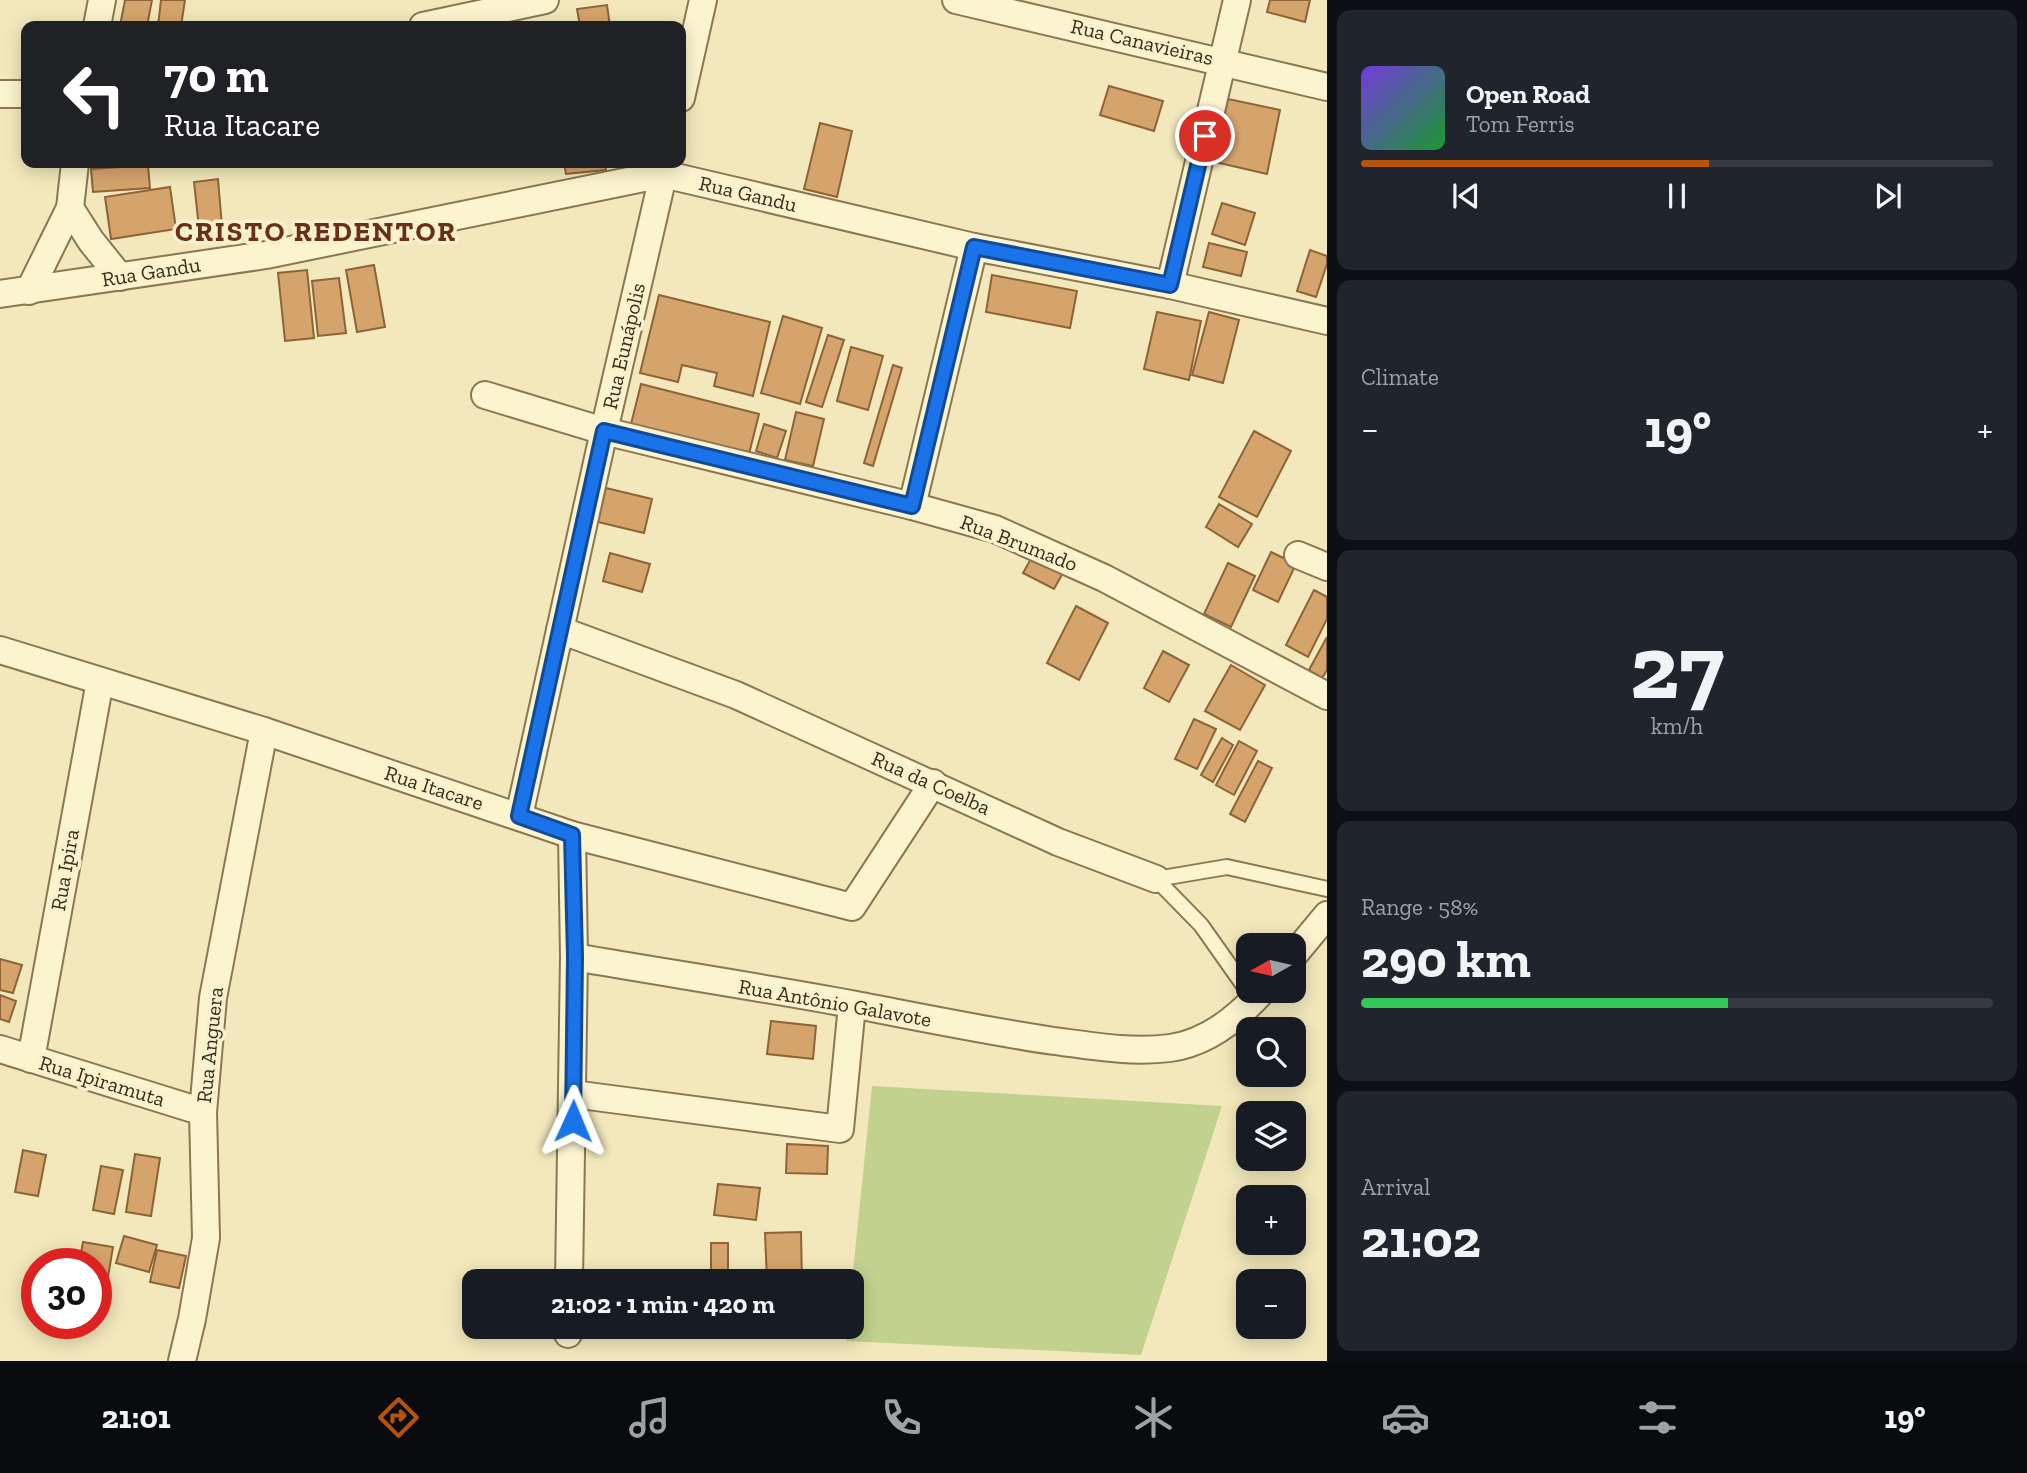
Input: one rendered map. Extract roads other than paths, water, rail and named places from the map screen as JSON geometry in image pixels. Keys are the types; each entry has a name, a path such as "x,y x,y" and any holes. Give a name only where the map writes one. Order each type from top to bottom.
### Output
{"street":[{"path":"98,21 102,0"},
{"path":"446,21 545,0"},
{"path":"686,76 703,0"},
{"name":"Rua Canavieiras","path":"956,0 1327,87"},
{"path":"1170,285 1237,0"},
{"path":"0,94 21,94"},
{"path":"29,291 70,208 74,168"},
{"name":"Rua Gandu","path":"0,294 266,255 664,168 974,247 1170,285 1327,321"},
{"name":"Rua Eunápolis","path":"519,816 664,168"},
{"path":"70,208 91,241 120,276"},
{"path":"912,506 974,247"},
{"name":"Rua Brumado","path":"485,395 604,431 912,506 995,529 1104,578 1327,696"},
{"path":"1298,555 1327,567"},
{"name":"Rua da Coelba","path":"560,630 736,695 1058,842 1156,879"},
{"name":"Rua Itacare","path":"0,650 264,731 572,835 852,906 933,783"},
{"name":"Rua Ipira","path":"30,1059 100,681"},
{"name":"Rua Anguera","path":"182,1361 206,1238 203,1112 213,998 264,731"},
{"path":"569,1269 575,957 572,835"},
{"path":"1306,940 1327,915"},
{"name":"Rua Antônio Galavote","path":"575,957 852,1004 971,1028 1096,1047 1172,1048 1195,1041 1223,1027 1250,1003"},
{"path":"573,1094 840,1129 852,1004"},
{"name":"Rua Ipiramuta","path":"0,1049 203,1112"}],"lane":[{"path":"1156,879 1227,867 1327,889"},
{"name":"Rua da Coelba","path":"1156,879 1201,925 1236,967"}],"district":[{"name":"CRISTO REDENTOR","path":"316,231"}]}
